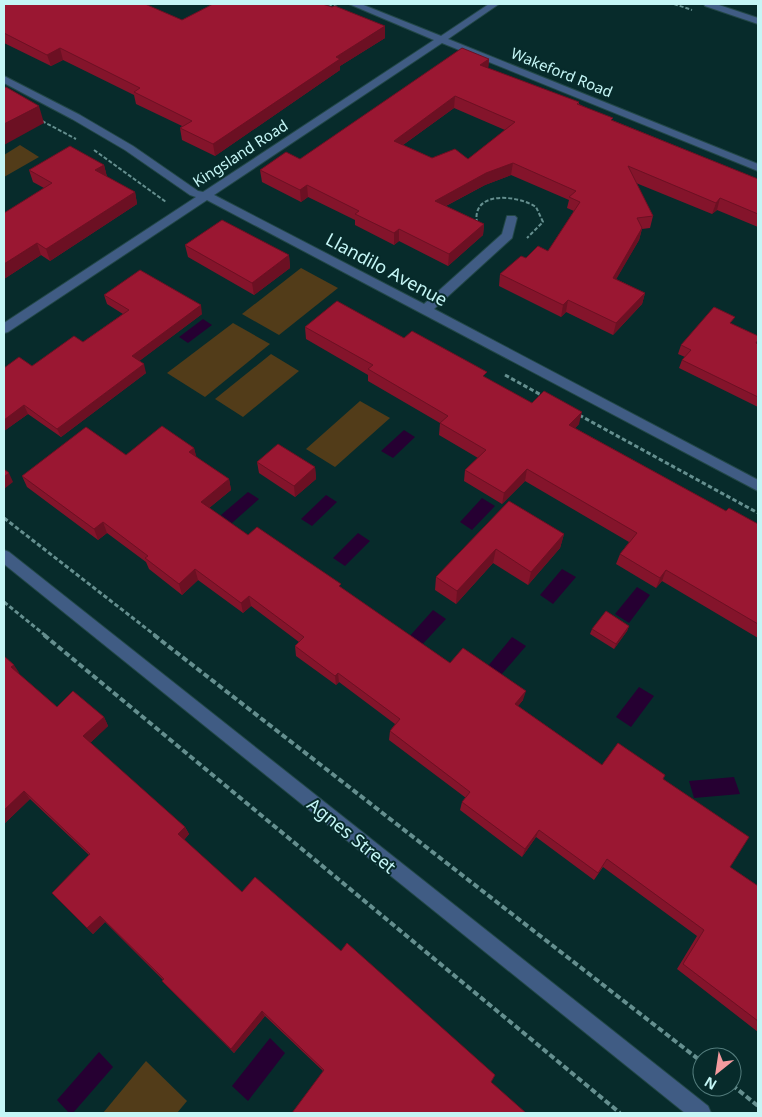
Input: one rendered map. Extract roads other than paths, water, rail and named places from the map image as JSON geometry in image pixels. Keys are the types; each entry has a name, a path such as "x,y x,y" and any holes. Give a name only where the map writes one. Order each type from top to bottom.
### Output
{"street":[{"name":"Wakeford Road","path":"354,4 758,168"},
{"name":"Kingsland Road","path":"4,329 495,4"},
{"path":"708,4 758,21"},
{"name":"Llandilo Avenue","path":"4,79 76,116 129,148 194,193 216,199 758,486"},
{"path":"426,309 508,235 512,218"},
{"name":"Agnes Street","path":"4,556 701,1113"}]}
